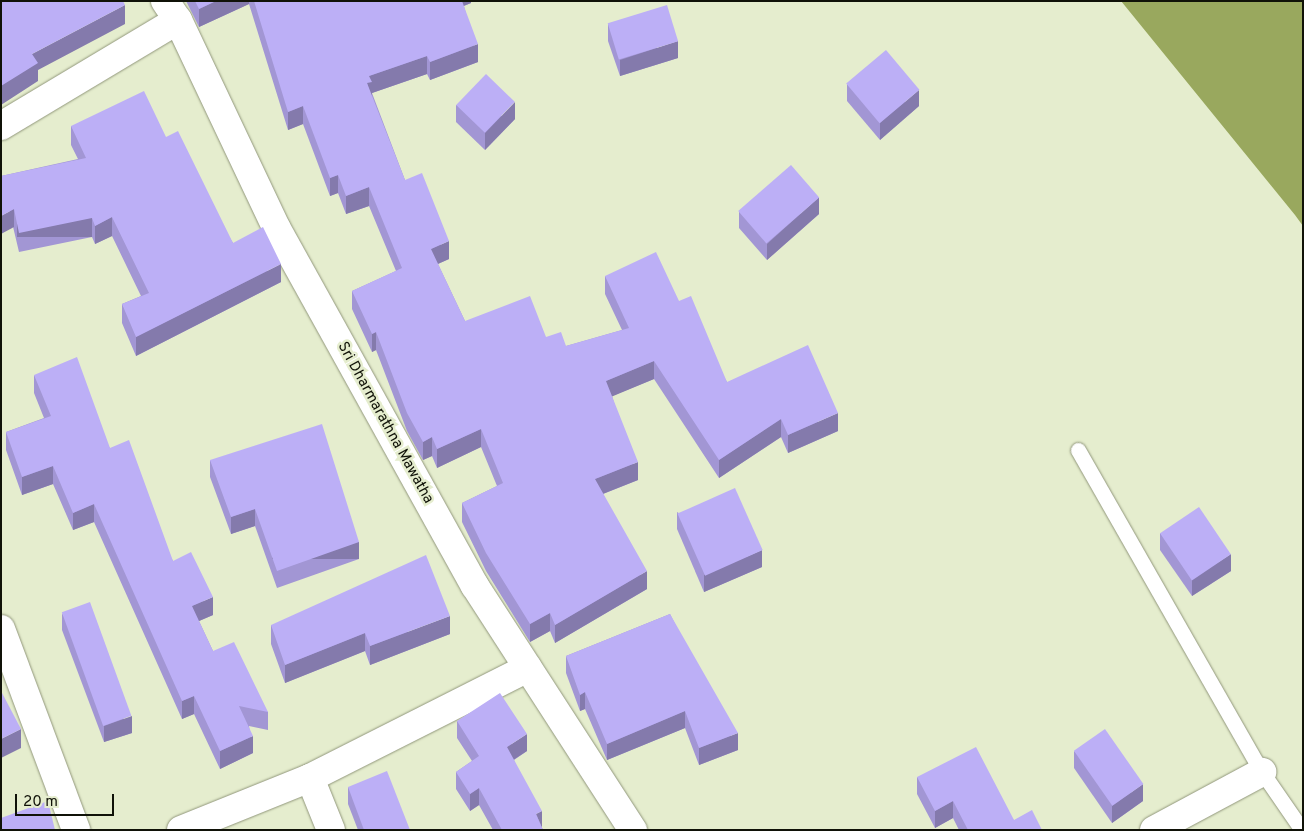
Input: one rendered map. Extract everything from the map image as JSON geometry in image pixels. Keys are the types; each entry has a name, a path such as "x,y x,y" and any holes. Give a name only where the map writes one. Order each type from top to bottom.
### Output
{"street":[{"path":"1,126 171,10"},
{"name":"Sri Dharmarathna Mawatha","path":"171,10 277,229 475,586 633,830"},
{"path":"1,630 10,682 76,830"},
{"path":"181,830 310,778 528,668"},
{"path":"1154,830 1262,772"},
{"path":"310,778 331,830"}],"lane":[{"path":"1078,450 1262,772 1302,830"}],"shaded area":[{"path":"1121,1 1303,1 1303,226 1295,215"}],"building":[{"path":"1,1 123,1 125,5 32,54 38,63 1,86"},
{"path":"195,1 216,1 199,9"},
{"path":"254,1 462,1 478,44 430,62 427,56 369,76 372,82 367,83 405,180 422,173 449,241 431,249 465,321 530,296 546,337 561,332 566,346 629,328 605,276 656,252 679,301 691,296 727,382 808,345 838,413 788,435 781,419 719,460 654,361 606,381 638,462 595,479 647,571 555,625 550,613 530,624 486,553 462,503 503,483 481,429 437,449 432,437 423,442 407,413 376,332 372,334 352,291 402,268 369,187 346,196 338,175 330,178 303,106 288,112"},
{"path":"667,5 678,41 619,59 608,23"},
{"path":"886,50 919,90 880,123 846,83"},
{"path":"486,74 515,102 485,133 456,105"},
{"path":"144,91 166,137 178,131 233,243 263,227 281,264 136,337 122,304 149,293 112,217 95,226 92,218 19,233 14,209 1,216 1,176 86,158 71,126"},
{"path":"791,165 819,197 766,243 738,211"},
{"path":"77,357 110,448 129,440 173,561 191,552 213,597 192,606 213,651 234,642 268,712 239,706 253,736 220,751 194,696 182,701 94,504 73,513 53,466 22,477 6,432 51,416 34,375"},
{"path":"322,424 359,542 277,571 255,509 231,517 210,460"},
{"path":"735,488 763,550 705,576 677,514"},
{"path":"1199,507 1231,554 1192,581 1160,533"},
{"path":"426,555 450,616 370,646 365,633 285,665 271,625"},
{"path":"90,602 131,716 103,726 62,612"},
{"path":"670,614 738,733 699,748 685,711 607,744 585,692 580,695 566,656"},
{"path":"1,691 21,729 1,739"},
{"path":"500,693 527,734 507,747 542,811 536,814 543,830 502,830 479,788 470,794 456,772 479,756 457,721"},
{"path":"1105,729 1143,784 1112,806 1074,751"},
{"path":"976,747 1014,820 1032,810 1042,830 968,830 953,801 935,811 917,777"},
{"path":"387,771 410,830 364,830 348,787"},
{"path":"48,801 55,830 1,830 1,818"}]}
